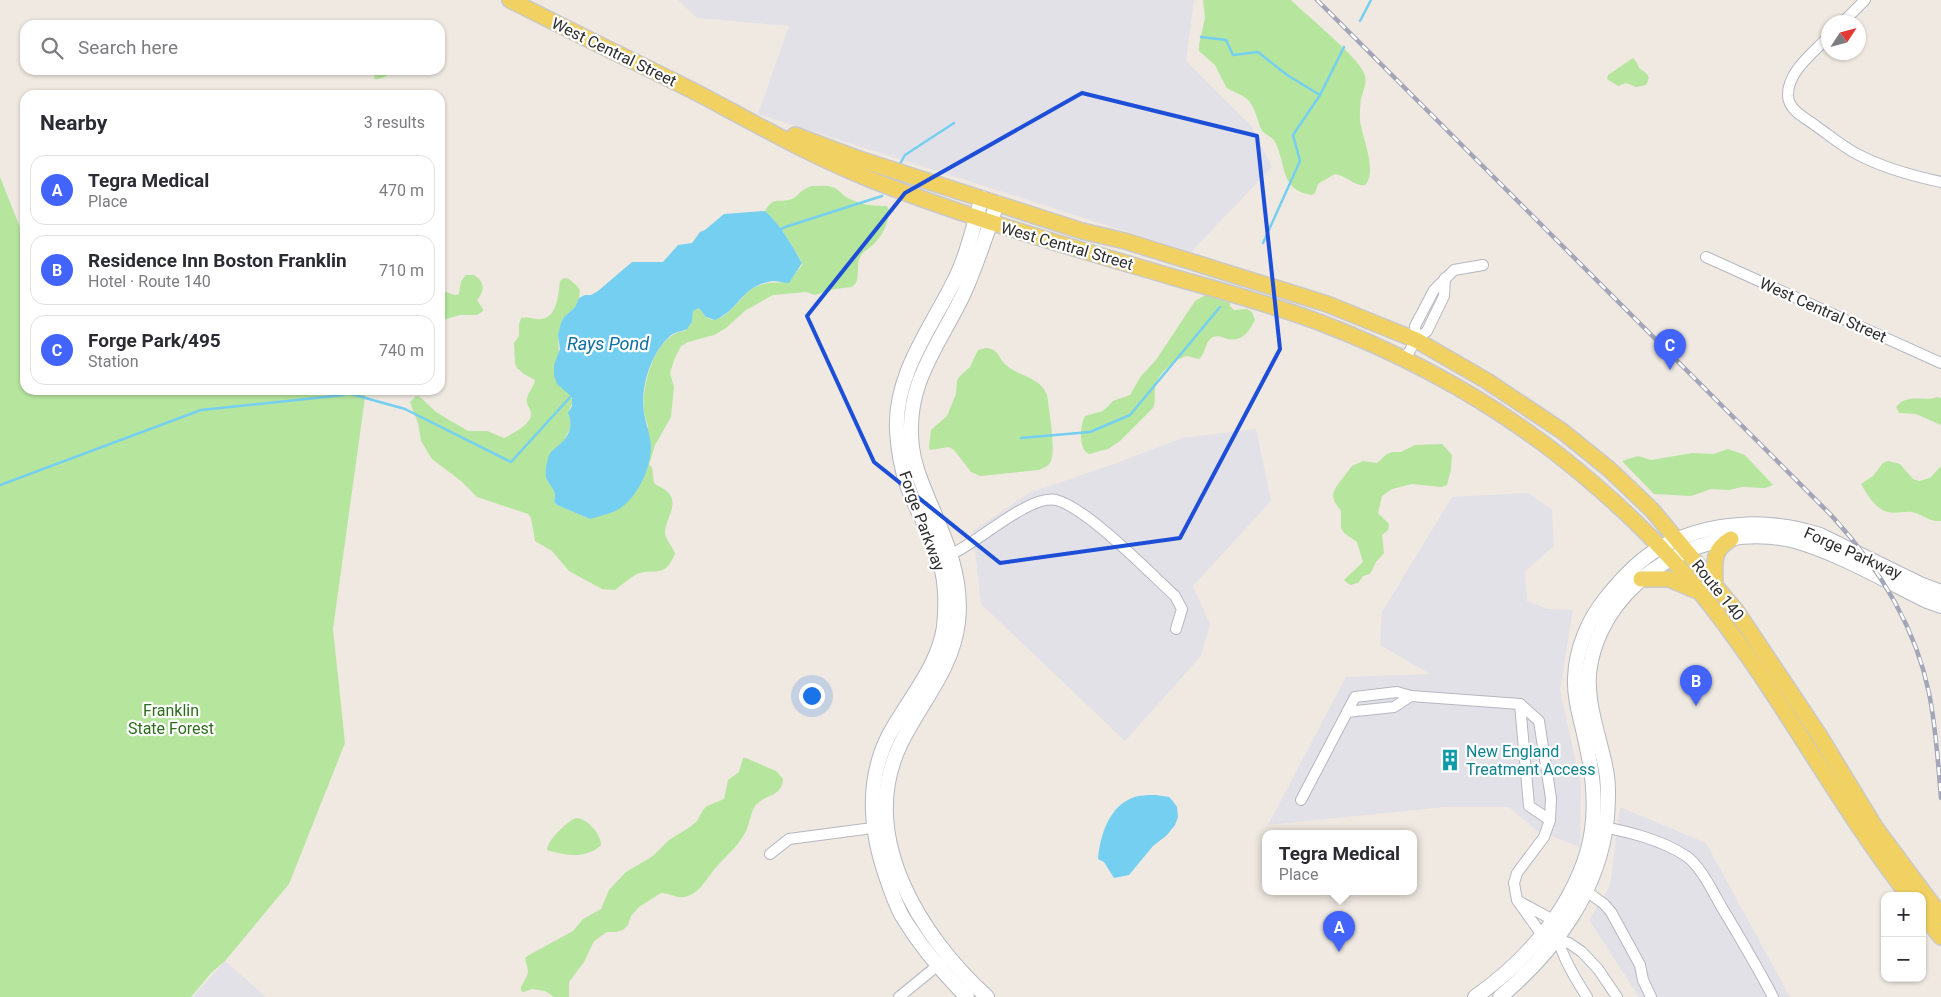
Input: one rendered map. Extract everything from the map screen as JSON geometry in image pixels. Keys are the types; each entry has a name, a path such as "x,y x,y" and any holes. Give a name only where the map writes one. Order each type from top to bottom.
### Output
{"main road":[{"name":"West Central Street","path":"510,0 718,103 762,129 872,180 990,223 1314,320 1405,359"},
{"name":"West Central Street","path":"718,103 859,159 1082,230 1125,240 1256,280 1328,304 1416,340"},
{"name":"Route 140","path":"1416,340 1486,381 1562,431 1631,489 1652,510 1715,584 1765,651 1875,827 1939,924"},
{"name":"Route 140","path":"1405,359 1484,404 1534,437 1594,484 1666,553 1703,594 1752,661 1858,825 1905,892"},
{"path":"1715,584 1716,553 1721,546 1731,539"},
{"path":"1641,579 1669,579 1682,583 1703,594"},
{"name":"Route 140","path":"1926,916 1939,924"}],"street":[{"path":"1850,15 1866,0"},
{"path":"1821,45 1801,66 1791,82 1788,97 1790,104 1795,110 1825,133 1863,157 1898,170 1941,182"},
{"name":"Forge Parkway","path":"967,997 943,962 906,891 890,846 880,827 894,758 907,731 946,665 956,637 960,604 957,576 933,542 908,487 899,457 897,427 900,395 909,367 959,271 976,218 989,201"},
{"name":"Forge Parkway","path":"945,557 914,462 911,432 913,402 916,388 928,358 964,294 990,223 989,201"},
{"name":"West Central Street","path":"1706,256 1941,363"},
{"path":"1405,359 1416,340 1416,326 1434,290 1454,270 1483,265"},
{"path":"945,557 989,532 1023,509 1053,499 1082,513 1175,596 1182,609 1176,629"},
{"name":"Forge Parkway","path":"1600,826 1575,690 1577,660 1586,630 1602,604 1632,569 1715,528 1745,524 1776,525 1805,530 1833,541 1920,584 1941,592"},
{"name":"Forge Parkway","path":"1682,545 1766,537 1795,542 1824,552 1941,606"},
{"name":"Forge Parkway","path":"1500,997 1523,977 1556,939 1580,905 1580,887 1587,854 1600,826 1608,800 1607,772 1590,697 1589,667 1598,639 1609,619 1622,600 1666,553"},
{"path":"1301,800 1355,697 1396,692 1411,696 1520,704 1539,721 1551,798 1550,820 1544,837 1517,873 1514,883 1516,900 1542,935 1569,943 1582,952 1598,969 1617,997"},
{"path":"1347,712 1394,707 1411,696"},
{"path":"1520,704 1529,806 1550,820"},
{"path":"1600,826 1639,835 1665,845 1688,857 1712,891 1773,997"},
{"path":"770,854 789,839 880,827"},
{"path":"1580,887 1604,904 1615,918 1640,965 1643,980 1650,997"},
{"name":"Forge Parkway","path":"1475,997 1516,965 1542,935 1570,894 1580,887"},
{"path":"1516,900 1553,920 1556,939 1569,970 1587,997"},
{"path":"899,997 943,962"},
{"name":"Forge Parkway","path":"943,962 966,977 987,997"}],"highlighted area":[{"path":"1082,93 1257,136 1280,349 1180,538 1000,563 874,462 807,316 905,193"}],"shaded area":[{"path":"678,0 1194,0 1186,61 1252,127 1272,167 1191,252 758,114 789,26 697,18"},
{"path":"1256,429 1271,501 1193,586 1210,624 1201,656 1125,741 981,604 973,531 1029,493 1182,438"},
{"path":"1528,493 1552,510 1554,546 1525,571 1527,601 1547,609 1573,610 1560,690 1581,785 1580,847 1536,830 1509,807 1445,807 1268,825 1346,677 1430,674 1380,645 1382,612 1452,497"},
{"path":"1620,807 1706,843 1790,997 1639,997 1589,920 1610,886"},
{"path":"225,961 266,997 193,997"}],"green space":[{"path":"1203,0 1291,0 1331,36 1360,66 1366,80 1361,99 1360,123 1370,165 1370,173 1365,185 1335,174 1318,184 1315,193 1312,195 1294,188 1286,175 1275,142 1261,129 1255,111 1249,101 1226,87 1215,65 1199,51 1205,18"},
{"path":"1633,58 1639,68 1649,78 1646,85 1636,87 1626,83 1618,86 1607,79 1608,75"},
{"path":"375,75 387,75 382,78 374,79"},
{"name":"Franklin State Forest","path":"0,177 20,227 20,395 365,395 333,629 345,743 289,884 225,961 212,972 191,997 0,997"},
{"path":"812,186 830,186 858,202 887,206 889,210 885,228 875,243 860,257 858,277 852,287 835,289 815,295 806,292 773,295 746,310 726,328 714,335 688,342 681,346 670,373 674,387 671,417 655,445 649,465 652,467 654,483 664,489 672,499 672,509 665,532 666,538 675,554 671,562 662,570 635,575 615,590 602,589 569,571 552,551 535,541 531,518 528,514 477,497 461,481 432,459 421,441 418,423 410,402 416,396 420,397 436,412 468,431 487,431 504,438 521,429 528,422 531,414 527,399 535,380 524,374 517,368 515,363 514,343 519,336 521,318 542,319 551,314 558,298 560,281 564,278 569,279 580,290 579,298 575,307 564,317 558,335 559,355 554,365 573,401 569,410 570,428 564,441 551,452 547,481 554,490 554,501 557,505 590,519 648,427 644,412 645,389 652,363 658,351 675,334 685,331 692,322 693,311 699,308 706,317 712,320 718,319 731,310 747,293 757,286 789,282 802,265 802,262 781,229 765,211 774,201 792,199"},
{"path":"466,275 474,275 478,278 483,287 477,300 483,311 477,315 460,315 445,320 445,292 455,295 459,294 461,281"},
{"path":"1206,295 1230,303 1234,310 1247,309 1252,312 1255,320 1248,332 1238,339 1213,337 1208,341 1203,355 1199,359 1187,356 1171,364 1162,373 1156,384 1153,408 1120,441 1108,449 1089,454 1085,451 1081,431 1085,416 1103,411 1113,401 1130,395 1141,376 1156,360 1195,301"},
{"path":"986,348 996,352 1011,369 1034,380 1044,389 1047,395 1053,448 1051,461 1046,467 1039,470 980,476 971,472 954,450 949,447 930,450 931,430 947,416 956,394 957,380 970,367 978,350"},
{"path":"1941,398 1941,425 1916,414 1899,413 1896,407 1905,400"},
{"path":"1442,444 1452,455 1447,485 1441,487 1412,484 1392,489 1382,496 1378,513 1389,524 1388,530 1382,535 1384,553 1376,562 1370,574 1363,576 1358,583 1350,585 1344,580 1363,562 1357,542 1344,533 1341,528 1341,511 1334,501 1333,494 1336,487 1352,466 1363,461 1377,463 1387,454 1401,452 1415,445"},
{"path":"1728,449 1745,455 1773,485 1765,488 1711,489 1691,496 1654,494 1622,461 1638,456 1651,460 1692,453 1713,454"},
{"path":"1888,461 1900,464 1913,479 1919,481 1930,478 1941,466 1941,521 1912,512 1888,512 1879,508 1872,501 1861,484 1873,476 1883,463"},
{"path":"743,758 776,771 783,779 782,785 780,789 755,806 740,841 715,868 704,884 695,892 684,897 661,893 639,907 623,930 607,932 594,941 584,962 569,982 569,997 554,997 545,991 532,989 524,992 521,991 528,971 525,958 573,931 583,919 601,909 609,890 626,872 653,856 669,840 690,827 697,821 707,806 724,799 728,780 739,772"},
{"path":"576,818 585,821 593,827 599,836 601,845 589,853 576,855 561,854 547,850 550,841 558,831"}],"water":[{"name":"Rays Pond","path":"765,211 781,229 802,263 789,283 773,281 754,288 723,316 715,320 706,317 699,308 693,311 692,322 687,329 672,334 663,343 652,361 645,382 643,403 651,446 649,463 637,490 626,504 612,512 590,519 557,505 554,501 554,492 546,477 546,471 550,453 565,439 570,425 568,413 572,406 572,397 557,384 554,375 554,365 560,349 558,335 564,317 575,307 579,298 598,291 632,262 663,262 678,245 692,243 700,232 724,214"},
{"path":"1156,795 1169,797 1177,807 1178,817 1175,825 1167,835 1153,846 1129,875 1114,878 1104,862 1098,859 1107,823 1117,808 1124,802 1138,796"}],"waterway":[{"path":"1360,21 1371,0"},
{"path":"1201,37 1226,40 1233,55 1258,52 1287,75 1320,95"},
{"path":"1263,243 1300,161 1293,135 1320,95 1344,47"},
{"path":"900,164 905,155 954,123"},
{"path":"780,230 882,196"},
{"path":"1021,438 1090,432 1130,415 1220,307"},
{"path":"355,395 405,409 511,462 573,394"},
{"path":"0,485 201,410 344,395"}],"railway":[{"path":"1317,0 1831,515 1864,554 1879,575 1904,620 1923,668 1933,719 1941,798"}],"place":[{"name":"Forge Park/495","path":"1670,370"},
{"name":"Residence Inn Boston Franklin","path":"1696,706"},
{"name":"New England Treatment Access","path":"1450,760"},
{"name":"Tegra Medical","path":"1339,952"}]}
